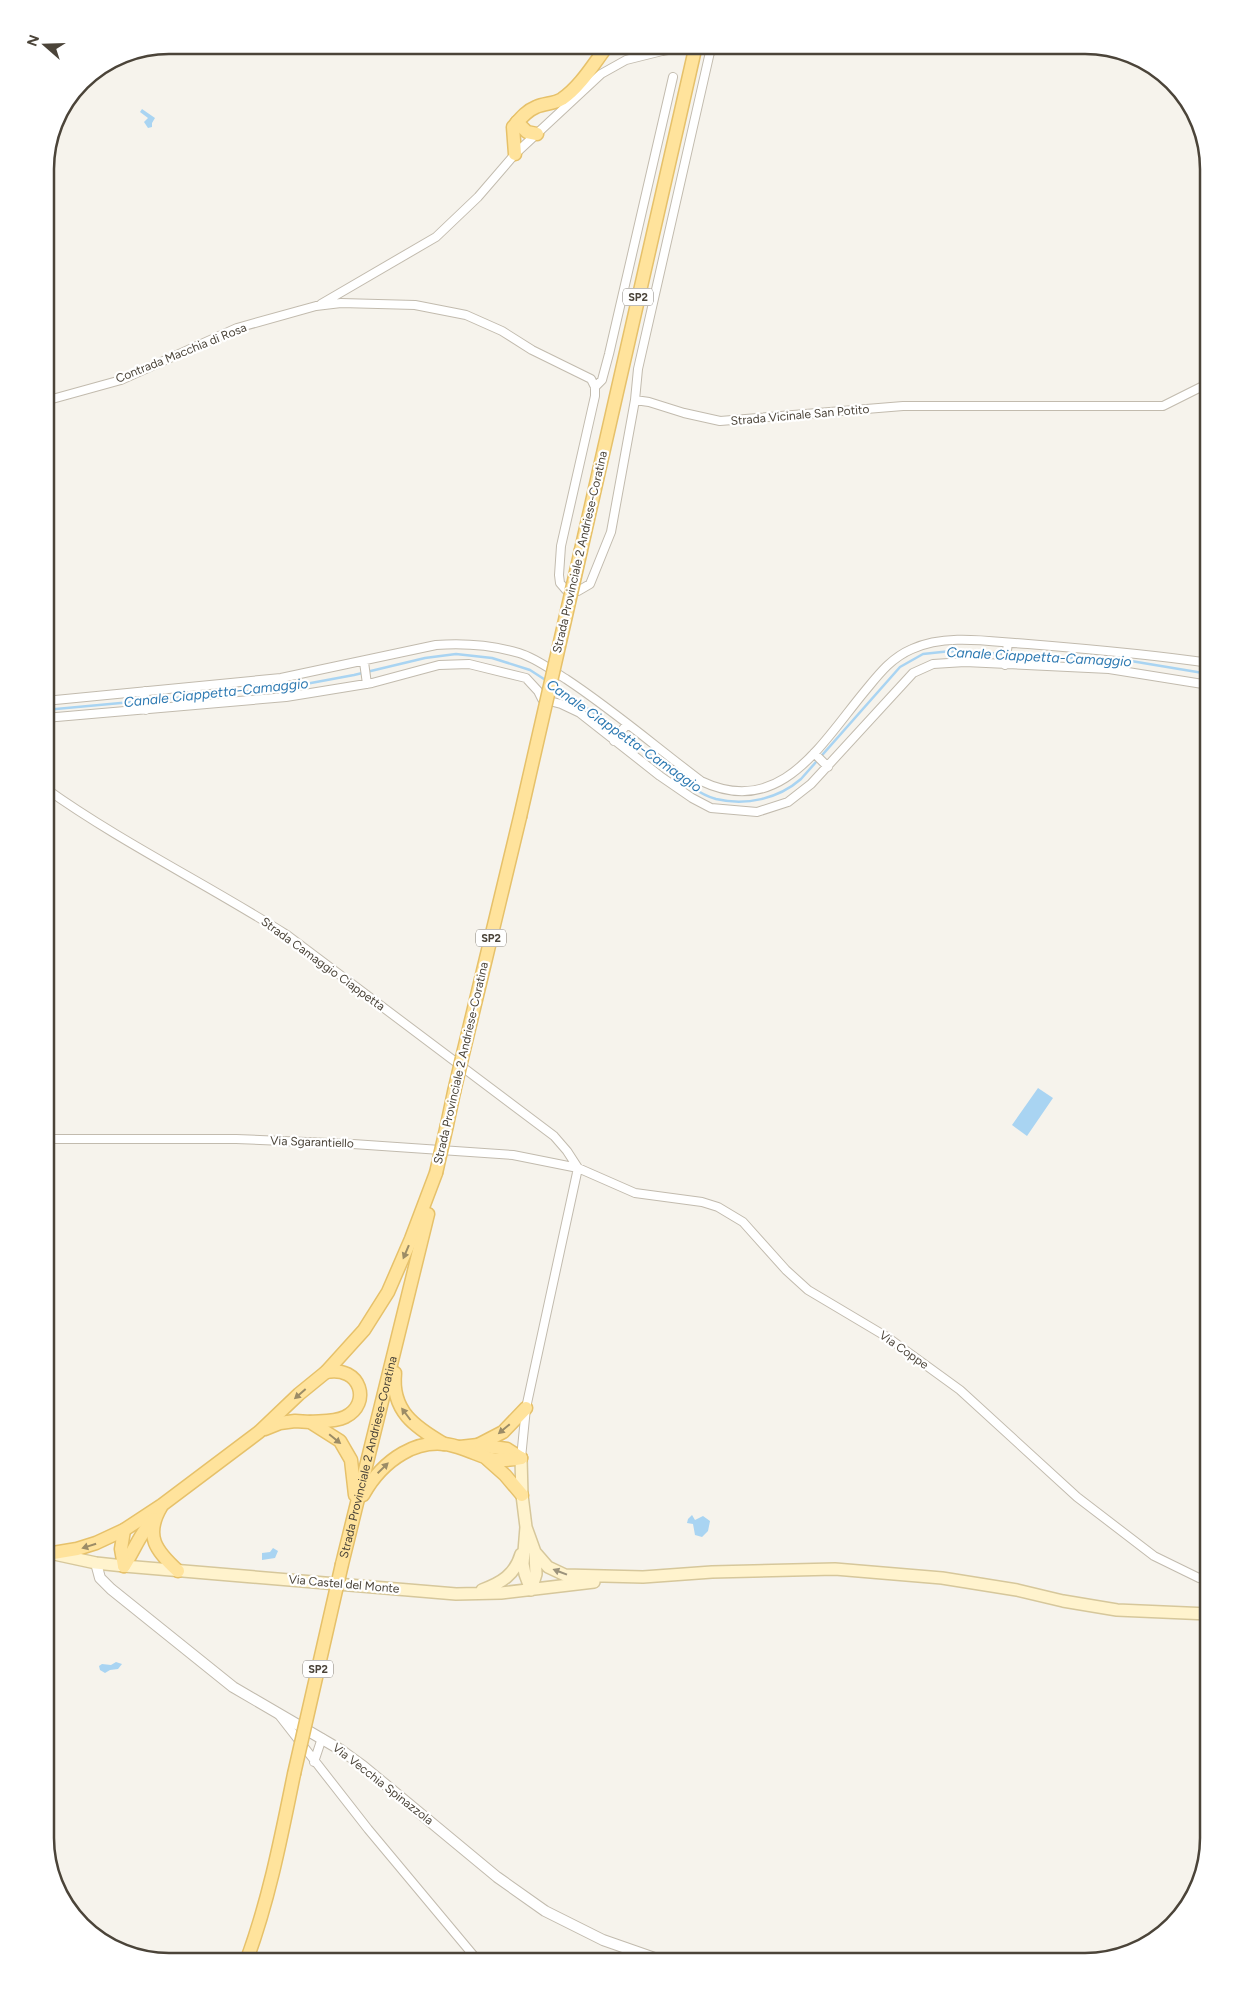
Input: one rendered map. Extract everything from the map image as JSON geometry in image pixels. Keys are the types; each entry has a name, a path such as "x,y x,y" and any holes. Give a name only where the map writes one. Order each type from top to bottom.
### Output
{"main road":[{"path":"515,154 513,127 522,116 537,106 554,104 564,98 582,79 601,54"},
{"name":"Strada Provinciale 2 Andriese-Coratina","path":"249,1953 269,1893 283,1834 294,1774 342,1564 428,1212 454,1092 520,817 694,54"},
{"path":"517,122 527,132 536,134"},
{"path":"54,1551 87,1546 124,1530 162,1505 259,1432 299,1394 326,1372 364,1330 388,1292 411,1239 436,1173"},
{"path":"399,1331 394,1385 402,1410 418,1429 444,1444"},
{"path":"259,1432 280,1423 342,1419 354,1412 360,1398 359,1387 354,1378 349,1374 335,1370 326,1372"},
{"path":"478,1445 503,1432 526,1408"},
{"path":"310,1422 340,1441 351,1460 355,1483 356,1508"},
{"path":"356,1508 368,1485 381,1469 401,1452 415,1446 444,1444 458,1447 486,1459 505,1462 521,1458"},
{"path":"458,1447 478,1445 507,1449 521,1458"},
{"path":"521,1458 522,1495 526,1527 535,1552 536,1574 531,1590"},
{"path":"486,1459 505,1474 522,1495"},
{"path":"124,1566 136,1549 144,1530 154,1519 162,1505"},
{"path":"154,1519 153,1538 156,1547 162,1556 178,1571"},
{"path":"526,1527 524,1545 525,1574 531,1590"},
{"path":"124,1530 121,1548 124,1566"},
{"path":"471,1594 508,1578 515,1570 524,1545"},
{"path":"535,1552 548,1567 565,1575 643,1577 712,1572 836,1569 942,1578 1017,1590 1063,1602 1117,1610 1200,1614"},
{"name":"Via Castel del Monte","path":"54,1553 124,1566 471,1594 531,1590 643,1577"}],"street":[{"path":"316,306 436,237 478,197 515,154 601,74 626,60 648,54"},
{"path":"316,306 341,303 415,305 466,315 502,331 532,350 591,379 595,387 595,396 561,546 559,576 560,583 566,590 578,591 590,584 611,532 635,400 638,369 710,54"},
{"path":"595,387 602,380 609,354 672,77"},
{"name":"Contrada Macchia di Rosa","path":"54,399 121,380 237,328 316,306"},
{"name":"Strada Vicinale San Potito","path":"635,400 720,421 903,406 1163,406 1200,388"},
{"path":"54,700 281,678 364,662 436,645 459,644 520,653 538,661 582,690 701,781 718,789 735,792 774,786 790,777 814,753 888,663 913,648 947,640 1120,651 1200,662"},
{"path":"1005,665 1008,643"},
{"path":"364,662 367,684"},
{"path":"54,717 286,697 367,684 439,665 469,664 504,671 526,678 538,691 542,699 561,704 580,714 692,798 711,808 756,812 788,802 828,767 891,695 913,673 933,664 965,662 1109,669 1200,684"},
{"path":"145,691 146,710"},
{"path":"614,741 627,724"},
{"path":"814,753 828,767"},
{"name":"Strada Camaggio Ciappetta","path":"54,794 76,810 287,934 554,1136 568,1151 578,1168"},
{"name":"Via Sgarantiello","path":"54,1139 236,1139 353,1144 513,1155 578,1168"},
{"path":"521,1458 526,1408 578,1168"},
{"name":"Via Coppe","path":"578,1168 635,1193 702,1202 732,1214 756,1235 786,1270 808,1290 887,1337 960,1390 1077,1497 1154,1556 1200,1578"},
{"name":"Via Vecchia Spinazzola","path":"96,1562 100,1578 111,1589 233,1687 322,1738 363,1766 497,1877 545,1911 602,1940 640,1953"},
{"path":"279,1715 314,1762 472,1953"},
{"path":"314,1762 322,1738"}],"water":[{"path":"142,109 155,118 152,127 148,128 144,122 148,118 140,112"},
{"path":"1038,1088 1053,1098 1027,1136 1012,1125"},
{"path":"692,1515 695,1520 703,1516 710,1521 708,1531 702,1537 695,1535 693,1524 687,1523"},
{"path":"273,1548 278,1551 275,1558 262,1560 262,1553 270,1552"},
{"path":"116,1662 122,1664 118,1669 105,1673 100,1670 99,1666 102,1664 111,1665"}],"waterway":[{"name":"Canale Ciappetta-Camaggio","path":"554,686 605,721 692,787 716,799 739,802 772,796 782,792 801,779 900,667 923,654 951,651 1131,661 1200,672"},
{"name":"Canale Ciappetta-Camaggio","path":"54,709 284,688 354,675 425,658 456,654 492,658 530,670 547,681"}]}
